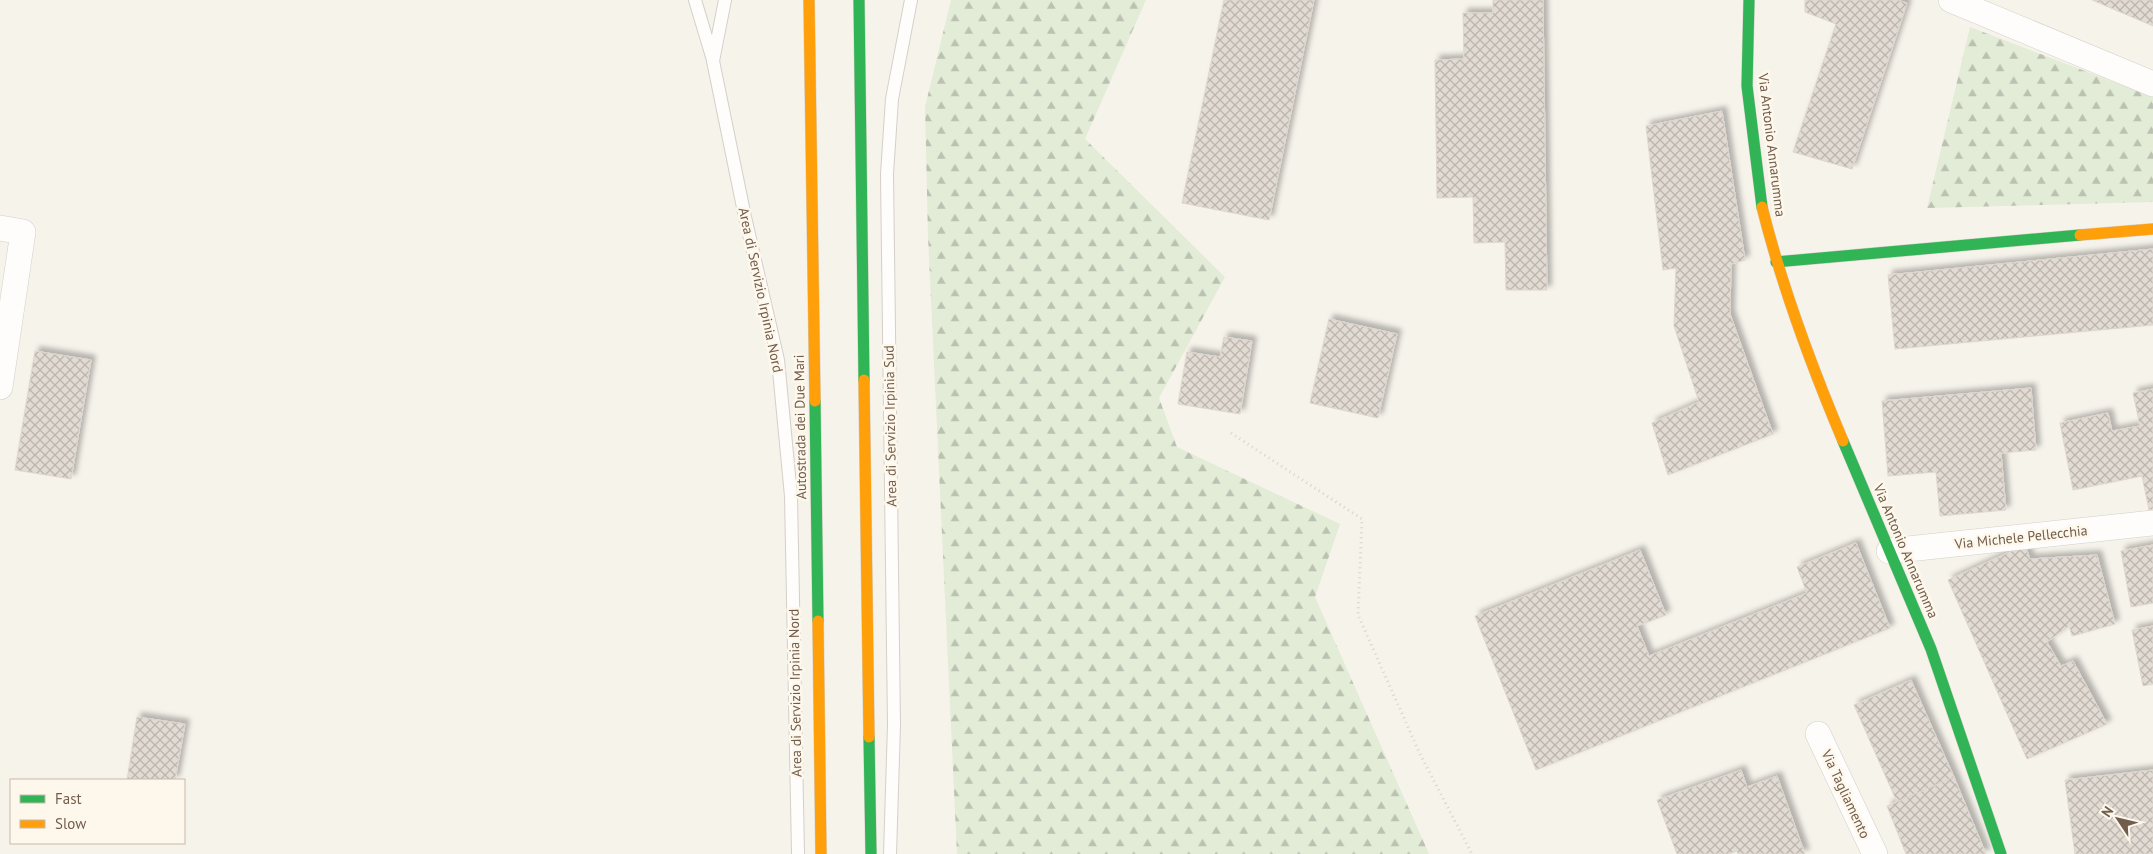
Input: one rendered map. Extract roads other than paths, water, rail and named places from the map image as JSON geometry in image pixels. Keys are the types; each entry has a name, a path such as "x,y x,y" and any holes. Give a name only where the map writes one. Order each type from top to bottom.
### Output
{"main road":[{"name":"Autostrada dei Due Mari","path":"809,0 821,854"},
{"path":"859,0 870,854"},
{"name":"Via Antonio Annarumma","path":"1749,0 1747,86 1761,202 1776,262 1828,406 1931,649 2001,854"},
{"path":"1776,262 2153,230"}],"street":[{"path":"1952,0 2153,84"},
{"path":"0,228 23,232 0,387"},
{"name":"Via Michele Pellecchia","path":"1890,551 2153,523"},
{"name":"Via Tagliamento","path":"1818,734 1875,854"}],"lane":[{"path":"695,0 713,62"},
{"name":"Area di Servizio Irpinia Nord","path":"725,0 713,62 745,217 778,360 791,496 798,854"},
{"name":"Area di Servizio Irpinia Sud","path":"890,854 894,725 887,174 892,99 912,0"}]}
